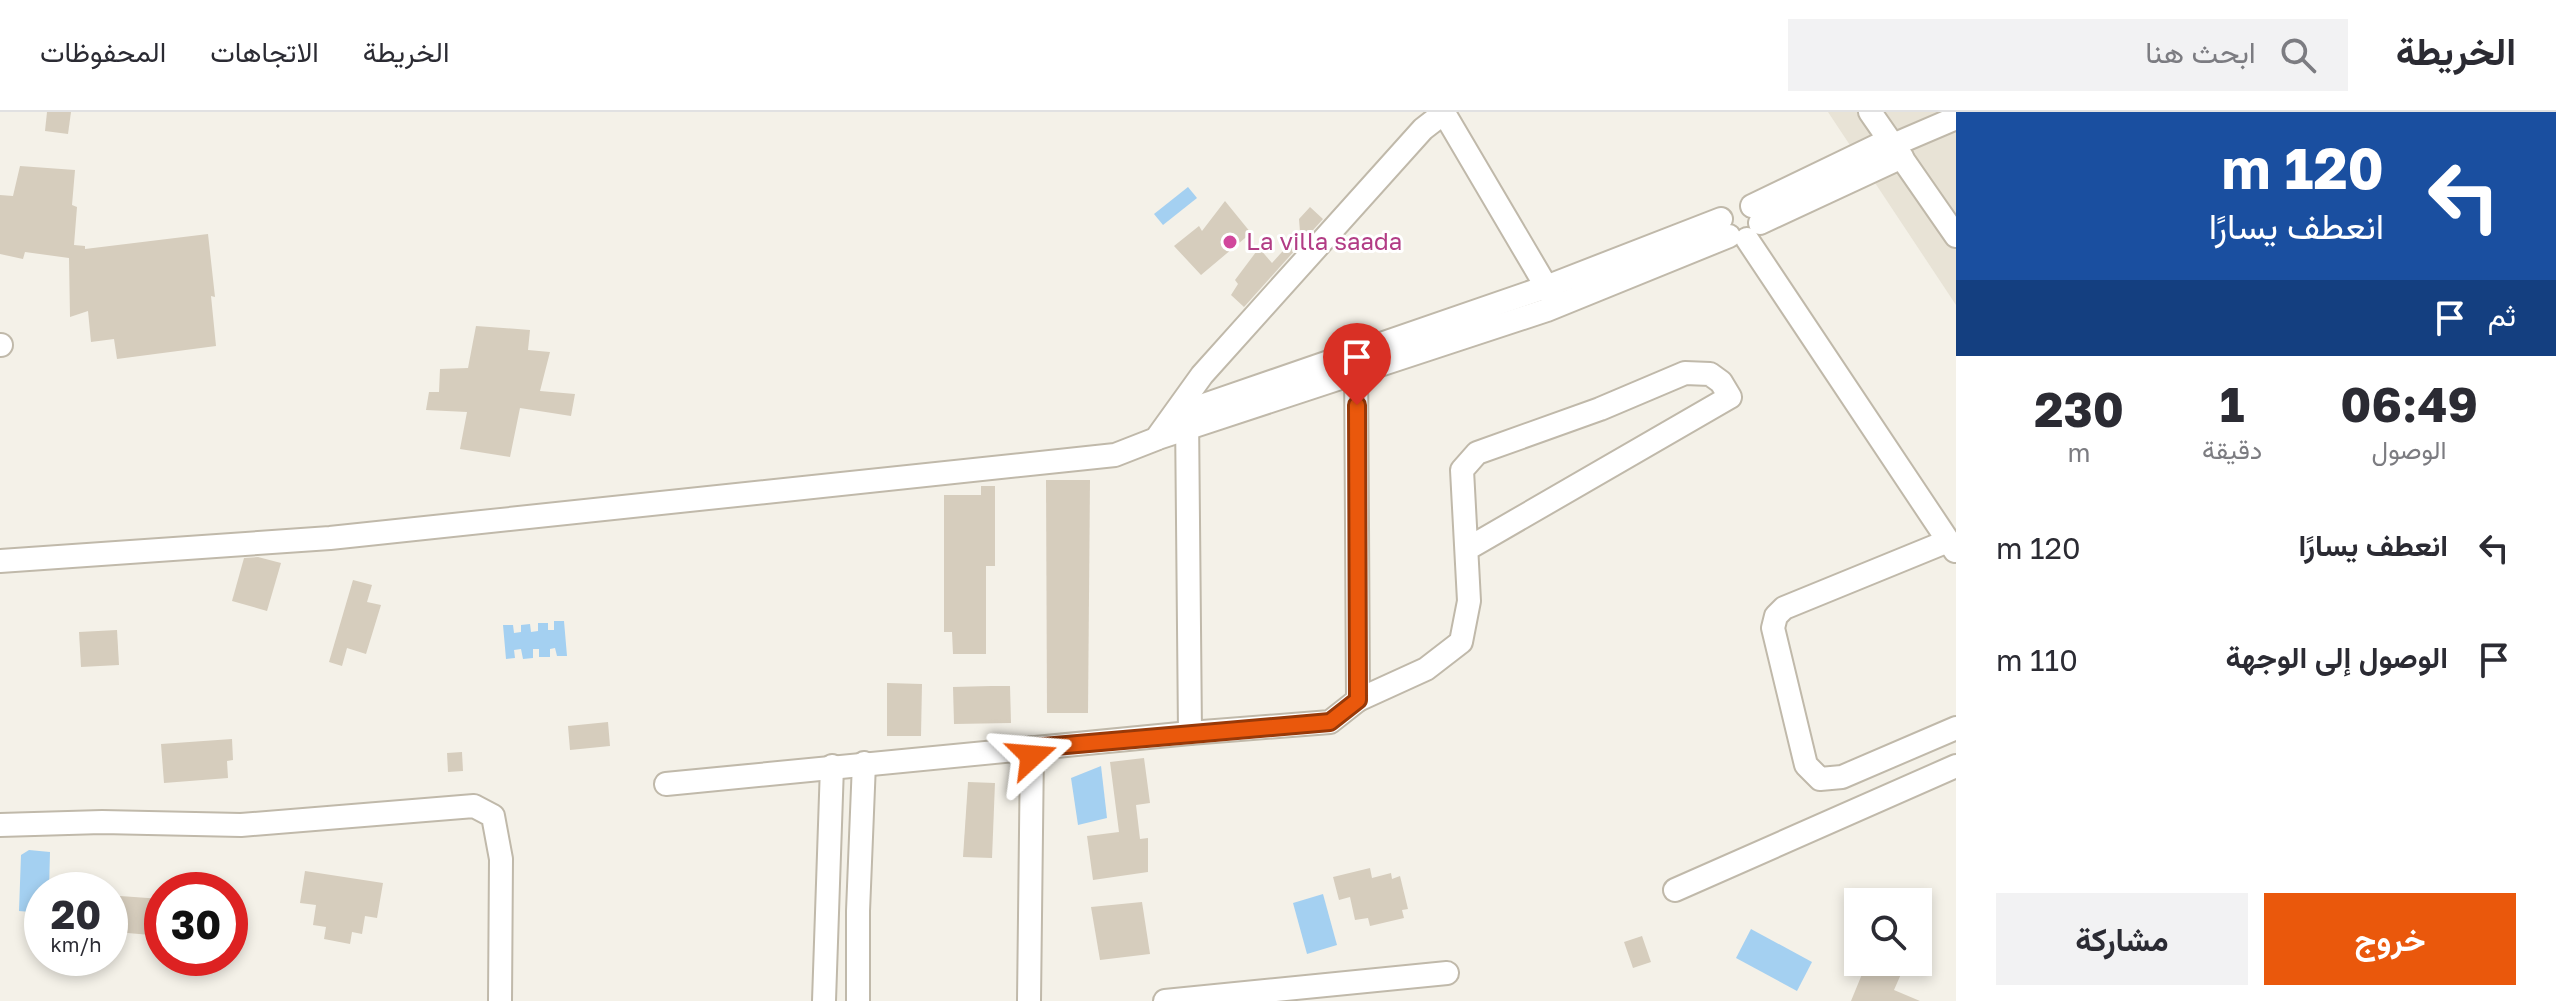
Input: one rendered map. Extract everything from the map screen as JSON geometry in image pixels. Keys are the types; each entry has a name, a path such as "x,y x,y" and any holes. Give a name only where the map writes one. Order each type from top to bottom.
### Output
{"street":[{"path":"1190,733 1182,417 1202,375 1423,129 1445,112 1552,296"},
{"path":"1870,112 1956,236"},
{"path":"1182,417 1357,375 1742,224 1956,118"},
{"path":"1742,224 1952,547 1784,608 1776,616 1773,628 1806,765 1820,779 1842,777 1956,728"},
{"path":"0,561 330,538 1115,455 1156,439 1182,417 1356,351 1552,296"},
{"path":"1356,351 1358,700"},
{"path":"666,784 864,763 1330,722 1358,700 1426,669 1461,642 1469,601 1462,470 1477,453 1600,409 1685,373 1710,374 1721,382 1730,397 1467,549"},
{"path":"1029,1001 1032,748"},
{"path":"858,1001 859,864 864,763"},
{"path":"824,1001 826,870 832,766"},
{"path":"1675,890 1956,766"},
{"path":"0,825 102,822 241,825 474,806 493,816 501,859 500,1001"},
{"path":"826,870 859,864"},
{"path":"1165,1001 1447,973"}],"shaded area":[{"path":"1828,112 1956,112 1956,305"}],"water":[{"path":"1188,187 1197,198 1163,225 1154,214"},
{"path":"554,621 564,621 567,656 557,656 555,648 550,649 550,657 539,657 539,649 533,649 533,658 523,659 521,649 514,650 515,658 506,659 503,625 513,625 514,633 521,632 521,625 530,624 531,632 538,631 538,623 548,623 548,630 554,630"},
{"path":"1101,766 1107,818 1078,825 1071,778"},
{"path":"29,850 50,852 49,872 24,872 24,911 19,911 21,855"},
{"path":"1323,894 1337,945 1307,954 1293,903"},
{"path":"1751,929 1812,962 1797,991 1736,958"}],"building":[{"path":"47,112 71,112 68,134 45,131"},
{"path":"20,166 75,170 72,205 77,207 74,245 85,246 85,249 208,234 215,297 211,296 216,346 117,359 114,339 91,342 88,311 70,317 69,258 25,252 23,259 0,254 0,195 13,196"},
{"path":"1225,201 1251,233 1201,275 1174,246 1199,226 1202,231"},
{"path":"1310,207 1323,219 1244,307 1231,295 1238,284 1235,280 1259,248 1272,263 1300,232 1299,219"},
{"path":"476,326 530,330 528,350 550,352 540,391 575,394 571,416 520,408 510,457 460,449 467,412 426,410 429,392 439,392 440,369 468,368"},
{"path":"1046,480 1090,480 1088,713 1047,713"},
{"path":"981,486 995,486 995,566 986,566 986,654 953,654 952,632 944,632 944,495 981,495"},
{"path":"258,557 281,563 267,611 232,601 244,558"},
{"path":"353,580 372,585 367,602 381,605 366,654 347,648 342,666 329,662"},
{"path":"117,630 119,665 81,667 79,632"},
{"path":"887,683 922,684 921,736 887,736"},
{"path":"1010,686 1011,723 954,724 953,687"},
{"path":"608,722 610,746 570,750 568,726"},
{"path":"232,739 233,760 227,761 228,778 164,783 161,744"},
{"path":"462,752 463,771 448,772 447,753"},
{"path":"1144,758 1150,803 1136,805 1140,839 1148,838 1148,872 1093,880 1087,836 1119,832 1110,762"},
{"path":"968,782 995,783 992,858 963,857"},
{"path":"1370,868 1372,878 1391,873 1392,879 1400,876 1408,909 1402,910 1404,918 1370,926 1368,918 1355,920 1350,897 1339,900 1333,877"},
{"path":"305,871 383,883 377,918 365,916 362,934 352,932 350,944 324,939 326,927 313,925 316,905 300,903"},
{"path":"128,897 144,898 144,934 128,933"},
{"path":"1142,902 1150,954 1100,960 1091,907"},
{"path":"1642,936 1651,962 1633,968 1624,942"},
{"path":"1861,976 1900,976 1894,990 1920,1001 1851,1001"}],"place":[{"name":"La villa saada","path":"1230,242"}],"route":[{"path":"1032,756 1032,748 1330,722 1358,700 1357,405"}]}
